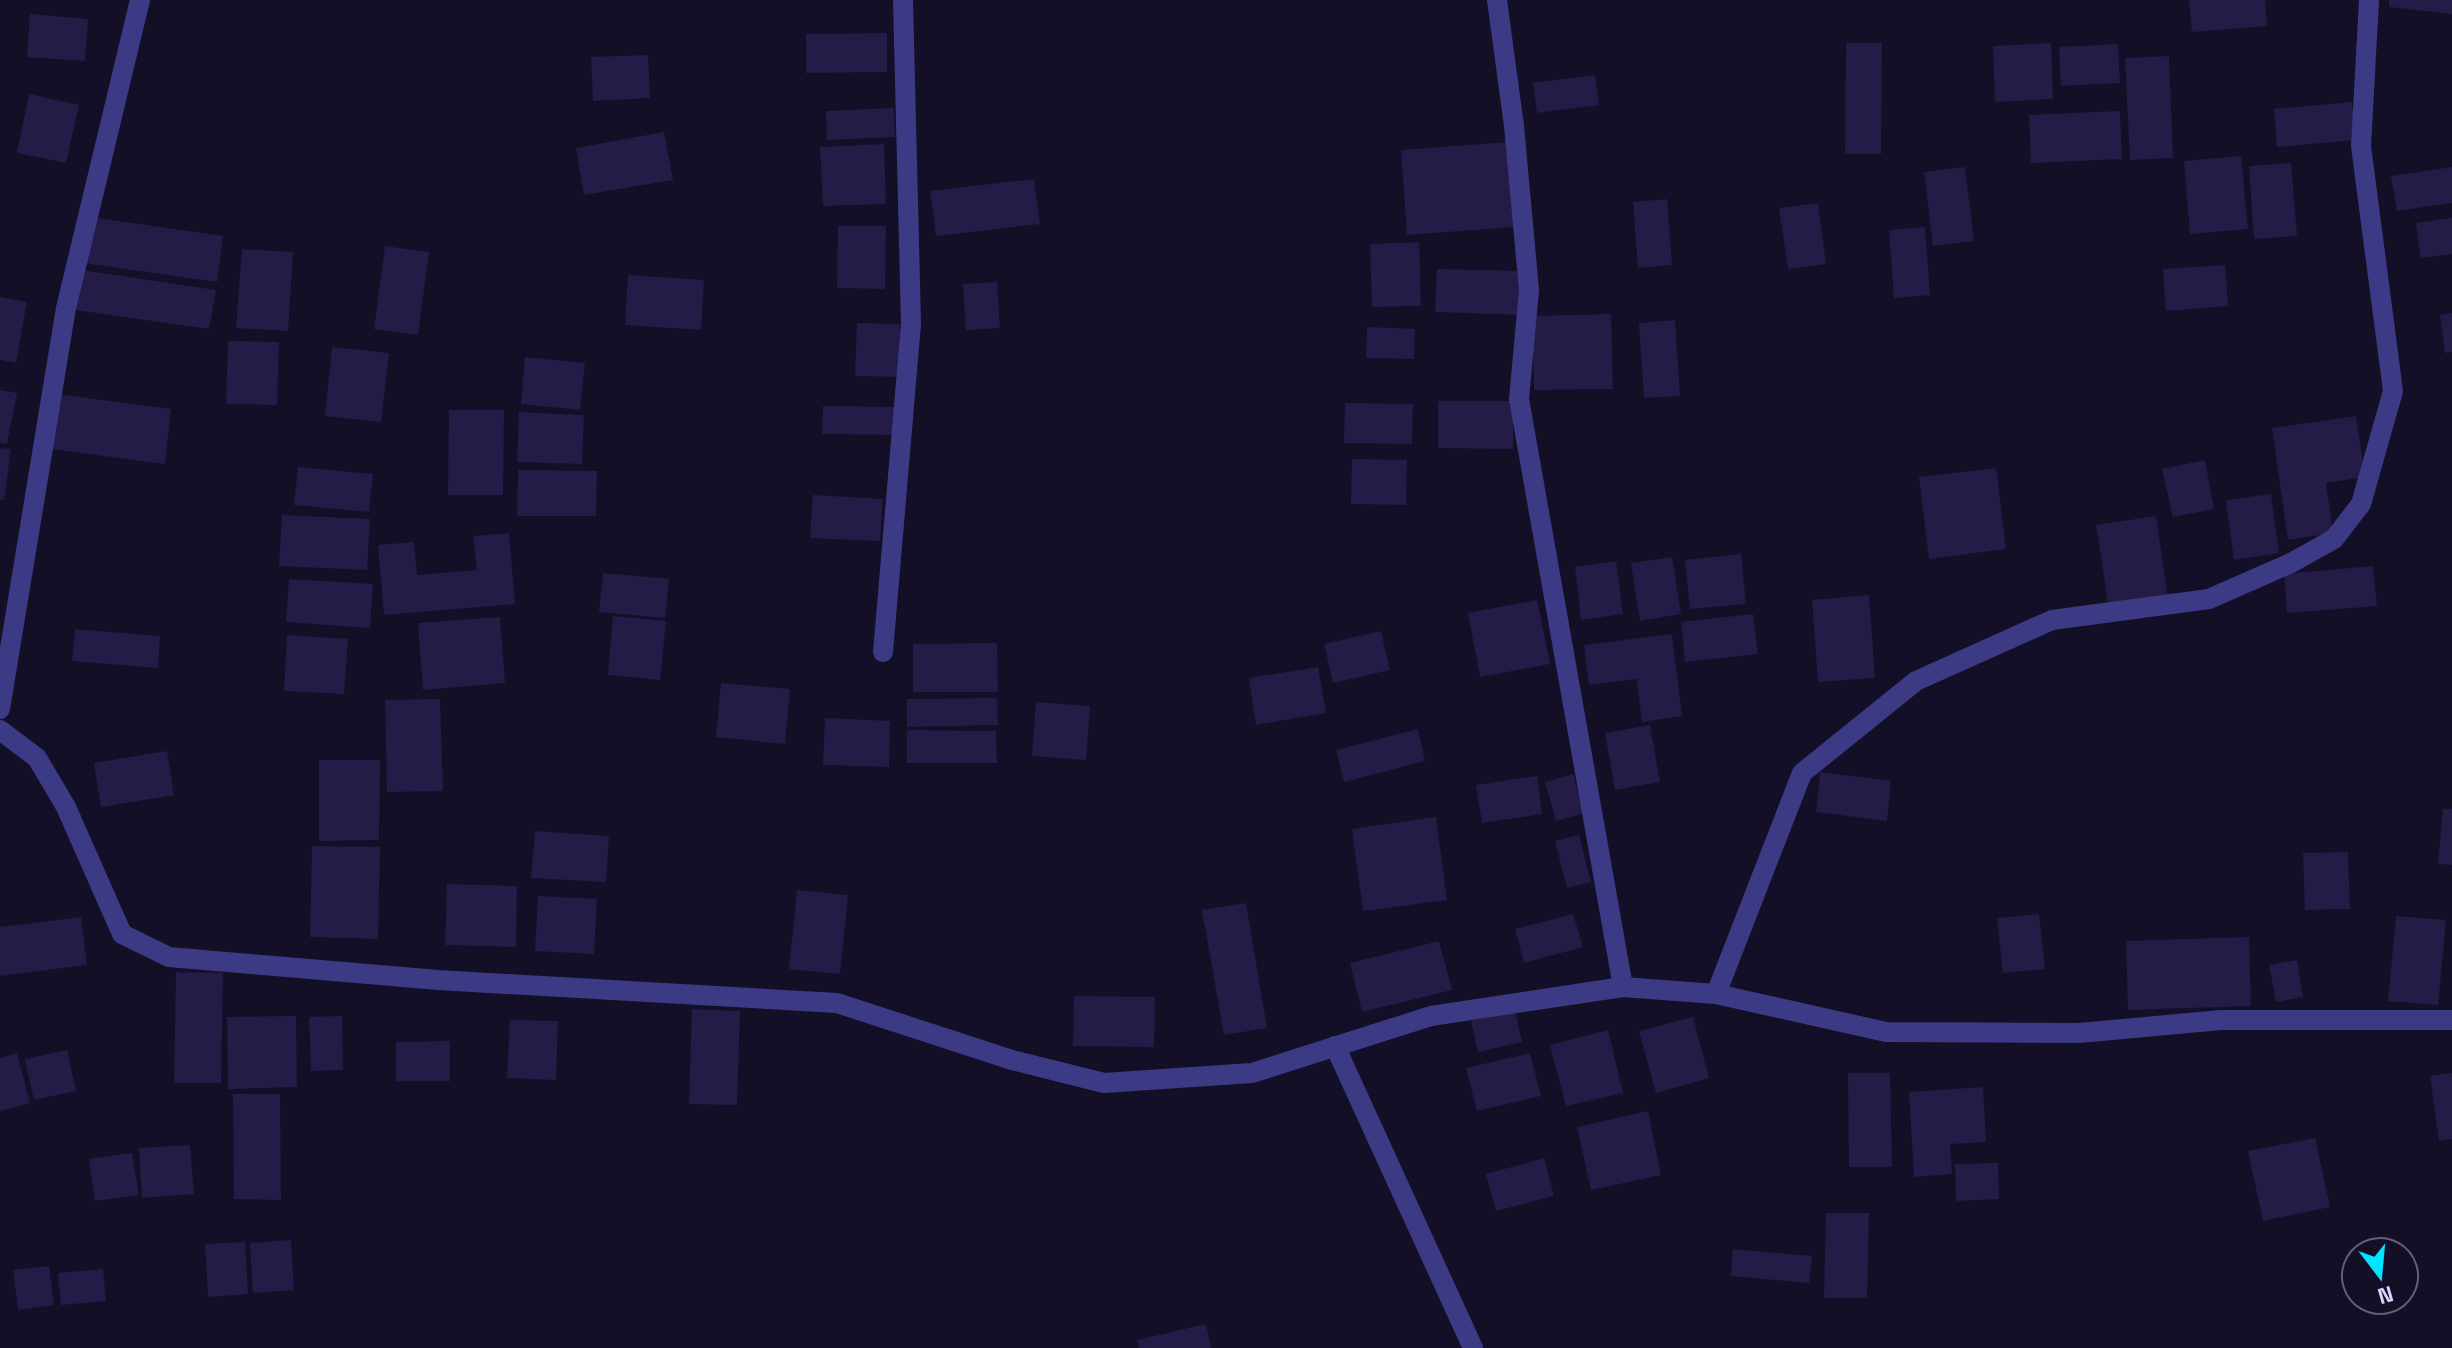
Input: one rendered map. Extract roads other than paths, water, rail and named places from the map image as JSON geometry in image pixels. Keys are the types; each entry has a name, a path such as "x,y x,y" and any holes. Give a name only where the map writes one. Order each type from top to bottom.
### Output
{"street":[{"path":"0,709 66,308 140,0"},
{"path":"883,652 911,324 903,0"},
{"path":"1497,0 1514,126 1529,290 1519,399 1623,987"},
{"path":"1716,994 1802,773 1916,681 2052,620 2209,599 2291,563 2334,539 2361,504 2393,391 2361,146 2369,0"},
{"path":"0,730 37,758 66,807 122,934 169,957 438,980 837,1003 1012,1060 1104,1083 1252,1073 1431,1016 1623,987 1716,994 1886,1032 2079,1033 2221,1020 2452,1020"},
{"path":"1335,1046 1473,1348"}]}
